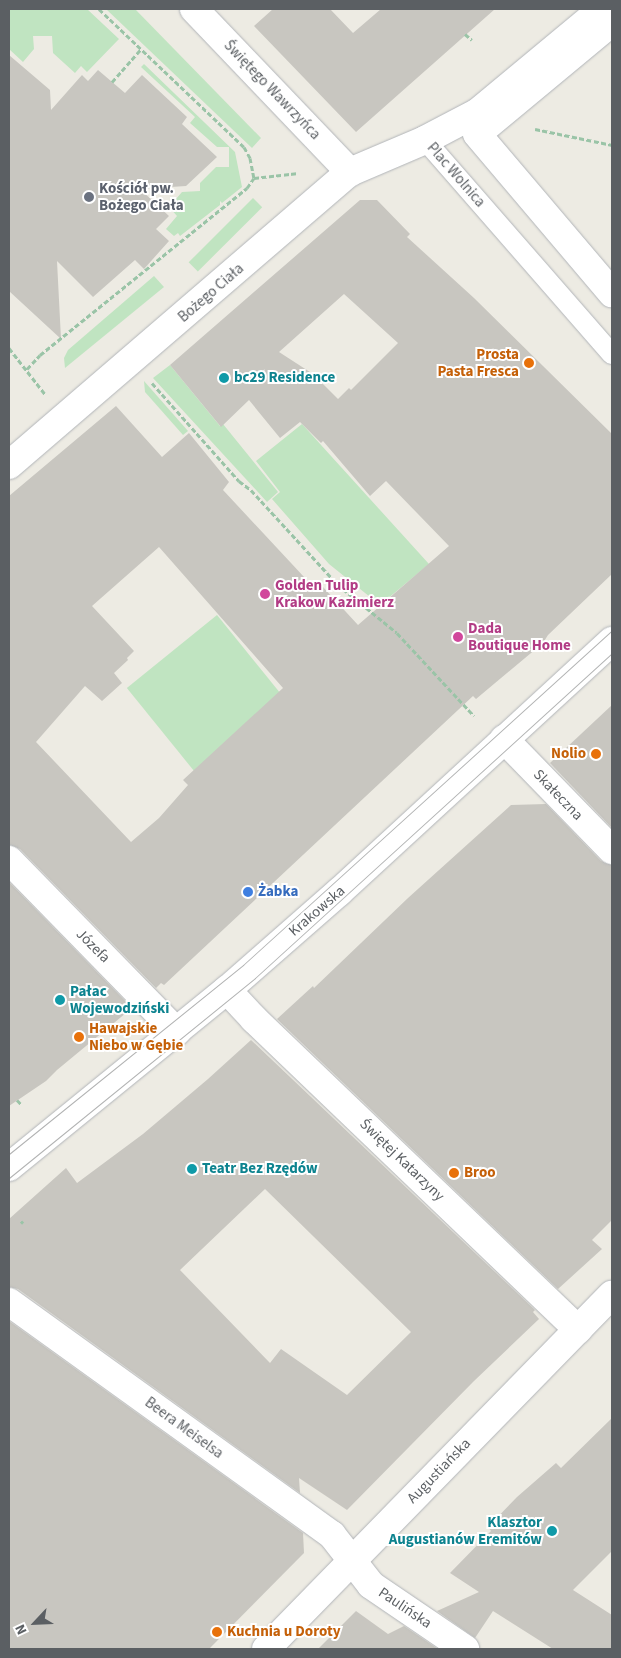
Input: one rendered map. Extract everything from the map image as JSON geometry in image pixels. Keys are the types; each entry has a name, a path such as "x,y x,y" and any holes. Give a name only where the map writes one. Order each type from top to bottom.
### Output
{"street":[{"name":"Świętego Wawrzyńca","path":"194,9 350,172"},
{"name":"Plac Wolnica","path":"425,140 478,112 602,9"},
{"path":"612,22 477,134 612,293"},
{"name":"Bożego Ciała","path":"9,465 350,172 425,140"},
{"name":"Krakowska","path":"9,1167 227,990 339,892 612,641"},
{"name":"Skałeczna","path":"504,739 612,850"},
{"name":"Józefa","path":"9,860 177,1032"},
{"name":"Świętej Katarzyny","path":"227,990 254,1019 578,1330"},
{"name":"Augustiańska","path":"266,1649 612,1295"},
{"name":"Beera Meiselsa","path":"9,1302 332,1535 352,1561"},
{"name":"Paulińska","path":"352,1561 370,1584 465,1649"}],"lane":[{"name":"Plac Wolnica","path":"425,140 612,354"}],"path":[{"path":"27,369 40,354 248,188 254,178 250,158 244,147 99,9"},
{"path":"465,34 472,40"},
{"path":"112,82 141,49"},
{"path":"495,121 612,144"},
{"path":"254,178 293,173"},
{"path":"9,348 43,390"},
{"path":"151,382 239,480 251,490 337,584 397,632 474,716"},
{"path":"17,1100 22,1105"}],"green space":[{"path":"9,9 87,9 119,39 87,72 81,66 75,73 53,53 52,36 33,36 34,49 23,62 9,49"},
{"path":"106,9 135,9 261,138 252,148"},
{"path":"144,64 235,152 242,187 222,203 220,201 220,205 180,236 178,233 174,236 166,229 177,216 169,207 182,192 200,191 200,183 216,167 229,167 229,147 217,147 190,123 195,117 141,67"},
{"path":"253,198 262,207 198,272 189,262"},
{"path":"154,276 164,287 65,368 64,358 68,350"},
{"path":"170,365 220,426 223,424 278,492 267,502 153,378"},
{"path":"144,381 188,431 183,435 145,392"},
{"path":"302,424 429,564 380,605 329,564 272,499 280,492 256,461"},
{"path":"217,615 286,700 195,773 127,688"}],"building":[{"path":"273,9 330,9 353,33 381,9 495,9 356,132 254,26"},
{"name":"Kościół pw. Bożego Ciała","path":"9,55 50,90 51,110 82,75 88,81 98,70 125,93 142,75 187,117 182,124 217,157 186,186 140,189 169,216 156,229 169,241 144,269 135,260 93,297 57,261 61,339 9,291"},
{"path":"360,200 377,200 410,234 407,237 474,298 612,434 612,574 548,635 543,643 476,699 473,696 164,985 161,983 156,988 20,849 9,845 9,496 116,406 162,457 189,433 229,482 223,490 318,592 323,587 358,625 449,546 386,481 370,496 323,441 321,443 300,422 280,438 249,400 221,427 170,365","holes":["344,294 398,343 351,390 349,388 338,399 313,374 279,352","159,547 283,688 183,780 188,785 159,818 131,842 36,742 85,686 102,701 122,683 114,673 128,660 127,658 134,651 92,606"]},
{"path":"612,705 612,828 550,763"},
{"path":"546,804 601,861 612,865 612,1220 592,1240 602,1249 558,1289 277,1019 313,986 314,988 408,898 511,805"},
{"name":"Pałac Wojewodziński","path":"9,882 132,1008 46,1081 9,1106"},
{"path":"251,1040 535,1310 533,1312 539,1319 474,1381 347,1510 299,1478 300,1493 18,1289 9,1287 9,1219 66,1168 77,1183 143,1134","holes":["265,1189 411,1332 347,1395 281,1349 270,1363 180,1270"]},
{"path":"9,1321 303,1533 304,1553 209,1649 9,1649"},
{"name":"Klasztor Augustianów Eremitów","path":"612,1418 612,1551 573,1590 612,1615 612,1649 553,1649 493,1611 475,1638 437,1611 479,1592 450,1573 491,1531 488,1527 517,1497 556,1463 561,1468"},
{"path":"356,1611 388,1634 404,1626 438,1649 318,1649"}],"tram line":[{"path":"9,1154 243,965 612,630"},
{"path":"9,1178 255,978 612,653"}],"place":[{"name":"Kościół pw. Bożego Ciała","path":"89,197"},
{"name":"Prosta Pasta Fresca","path":"529,363"},
{"name":"bc29 Residence","path":"224,378"},
{"name":"Golden Tulip Krakow Kazimierz","path":"265,594"},
{"name":"Dada Boutique Home","path":"458,637"},
{"name":"Nolio","path":"596,754"},
{"name":"Żabka","path":"248,892"},
{"name":"Pałac Wojewodziński","path":"60,1000"},
{"name":"Hawajskie Niebo w Gębie","path":"79,1037"},
{"name":"Teatr Bez Rzędów","path":"192,1169"},
{"name":"Broo","path":"454,1173"},
{"name":"Klasztor Augustianów Eremitów","path":"552,1531"},
{"name":"Kuchnia u Doroty","path":"217,1632"}]}
